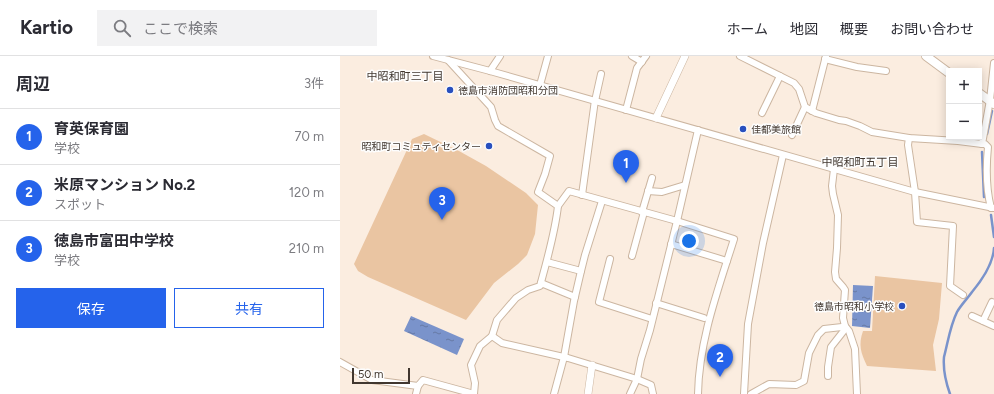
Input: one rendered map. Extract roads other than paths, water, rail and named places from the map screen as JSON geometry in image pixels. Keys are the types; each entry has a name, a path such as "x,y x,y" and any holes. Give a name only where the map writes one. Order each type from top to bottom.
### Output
{"main road":[{"path":"926,56 946,71"},
{"path":"982,95 992,102"}],"street":[{"path":"433,56 448,58 915,192 993,208"},
{"path":"490,70 500,56"},
{"path":"540,85 548,56"},
{"path":"632,56 642,62"},
{"path":"626,110 637,68 646,56"},
{"path":"656,118 685,56"},
{"path":"740,56 794,83 799,89 805,107 792,135"},
{"path":"448,58 491,107 494,120 498,126 550,156 538,192 558,206"},
{"path":"812,110 825,58 857,67 886,71"},
{"path":"982,144 992,102 994,62"},
{"path":"582,194 595,101 601,74"},
{"path":"762,113 780,76"},
{"path":"805,107 816,113 846,121 872,132 909,138 985,144 988,147 987,187 988,195 993,208"},
{"path":"630,394 637,379 677,221 698,130"},
{"path":"909,138 908,145 915,192 917,222 953,226 950,286 962,295"},
{"path":"744,394 748,324 763,243 783,154"},
{"path":"834,169 832,186 838,215 835,272 836,279 845,290 843,316 846,327 856,349 857,394"},
{"path":"632,256 652,178"},
{"path":"648,191 662,192 685,185"},
{"path":"416,394 418,386 423,380 474,394 475,383 471,365 480,346 492,336 497,320 516,298 528,290 540,286 547,262 558,206 569,191 677,221 734,239 706,330 699,375 698,394"},
{"path":"554,394 564,357 581,271 602,201"},
{"path":"671,244 727,261"},
{"path":"610,259 599,302 652,319"},
{"path":"547,262 581,271"},
{"path":"541,283 575,297"},
{"path":"983,321 992,302"},
{"path":"656,303 704,318"},
{"path":"972,316 994,326"},
{"path":"828,376 828,367 832,347 846,327"},
{"path":"751,394 768,384 796,385 804,381 809,353 818,335 824,329 846,327"},
{"path":"492,336 502,343 564,357 637,379 651,385 653,394"},
{"path":"340,362 372,380 418,386"},
{"path":"588,394 592,366"}],"water":[{"path":"853,285 873,286 870,328 852,326"},
{"path":"411,316 464,339 457,355 404,331"}],"waterway":[{"path":"987,134 992,111"},
{"path":"982,152 984,197"},
{"path":"991,215 994,237"},
{"path":"950,394 945,376 944,357 951,328 959,309 986,272 992,260 994,248"}],"place":[{"name":"徳島市消防団昭和分団","path":"450,90"},
{"name":"佳都美旅館","path":"743,129"},
{"name":"昭和町コミュティセンター","path":"489,146"},
{"name":"育英保育園","path":"626,183"},
{"name":"徳島市富田中学校","path":"442,220"},
{"name":"徳島市昭和小学校","path":"902,306"},
{"name":"米原マンション No.2","path":"720,377"}],"district":[{"name":"中昭和町三丁目","path":"405,76"},
{"name":"中昭和町五丁目","path":"860,162"}]}
